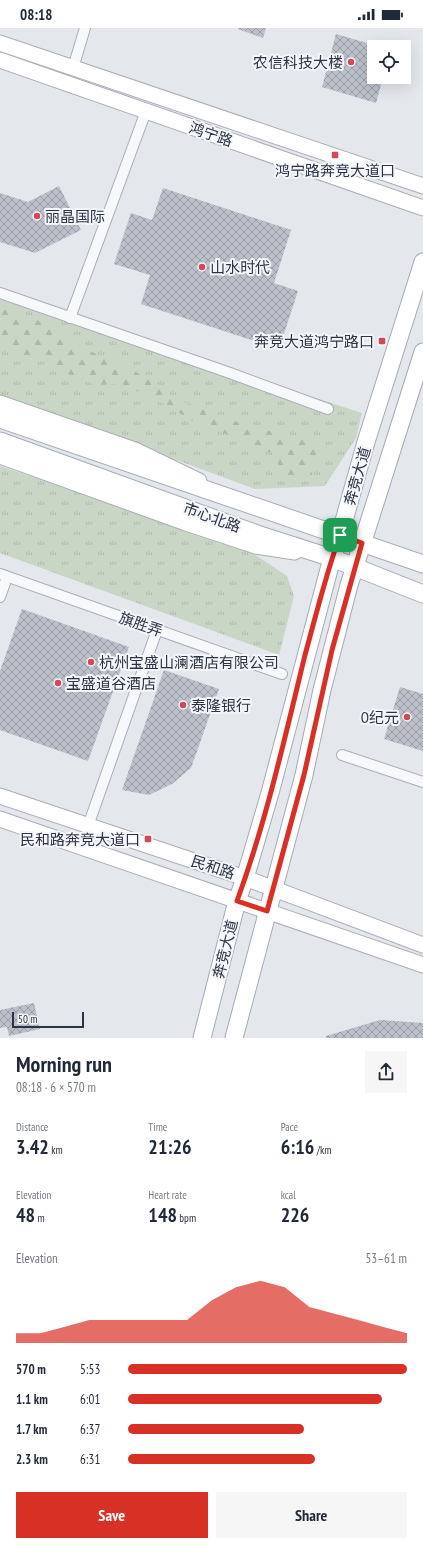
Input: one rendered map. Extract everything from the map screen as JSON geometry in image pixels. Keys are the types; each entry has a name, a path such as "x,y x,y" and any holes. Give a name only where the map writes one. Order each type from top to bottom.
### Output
{"main road":[{"name":"鸿宁路","path":"0,43 423,186"},
{"name":"鸿宁路","path":"0,60 423,208"},
{"name":"奔竞大道","path":"202,1038 237,901 270,793 332,558 340,535 366,442 423,262"},
{"name":"奔竞大道","path":"234,1038 304,775 328,663 354,567 423,352"},
{"path":"0,403 135,450 249,504"},
{"name":"市心北路","path":"0,419 423,564"},
{"name":"市心北路","path":"0,441 257,534 332,558 423,594"},
{"path":"0,456 186,523 256,546 332,558"},
{"name":"民和路","path":"0,796 245,878 423,945"},
{"name":"民和路","path":"0,819 423,965"}],"street":[{"path":"73,68 85,28"},
{"path":"70,318 146,111"},
{"path":"0,293 328,409"},
{"path":"0,597 4,576"},
{"name":"旗胜弄","path":"4,576 282,674"},
{"path":"88,826 157,630"},
{"path":"342,755 423,782"}],"green space":[{"path":"0,296 362,413 356,438 325,486 255,489 0,395"},
{"path":"0,308 55,326 83,348 135,371 176,399 237,422 331,448 330,456 309,464 313,477 304,479 289,479 280,470 277,455 240,441 213,428 201,426 164,404 122,384 95,385 49,366 44,355 21,355 0,346"},
{"path":"0,466 248,550 287,576 294,596 279,655 0,553"}],"building":[{"path":"238,28 266,28 263,38"},
{"name":"农信科技大楼","path":"336,34 367,43 367,84 381,84 376,103 322,87"},
{"name":"丽晶国际","path":"59,186 81,230 35,253 0,242 0,193 28,202"},
{"name":"山水时代","path":"163,188 291,230 274,283 298,291 279,349 141,304 150,275 114,264 131,213 152,220"},
{"name":"宝盛道谷酒店","path":"22,609 129,647 88,761 0,730 0,671"},
{"path":"164,670 219,689 191,768 172,784 149,795 122,790"},
{"name":"O纪元","path":"400,687 423,694 423,751 384,739"},
{"path":"34,1003 40,1029 9,1036 7,1027 0,1028 0,1010"},
{"path":"380,1020 423,1023 423,1038 326,1038 326,1036"}],"place":[{"name":"农信科技大楼","path":"351,62"},
{"name":"鸿宁路奔竞大道口","path":"335,155"},
{"name":"丽晶国际","path":"37,216"},
{"name":"山水时代","path":"202,267"},
{"name":"奔竞大道鸿宁路口","path":"382,341"},
{"name":"杭州宝盛山澜酒店有限公司","path":"91,662"},
{"name":"宝盛道谷酒店","path":"58,683"},
{"name":"泰隆银行","path":"183,705"},
{"name":"O纪元","path":"407,717"},
{"name":"民和路奔竞大道口","path":"148,839"}],"route":[{"path":"340,535 362,543 354,567 332,650 304,775 267,911 237,901 270,793 313,624 340,535"}]}
